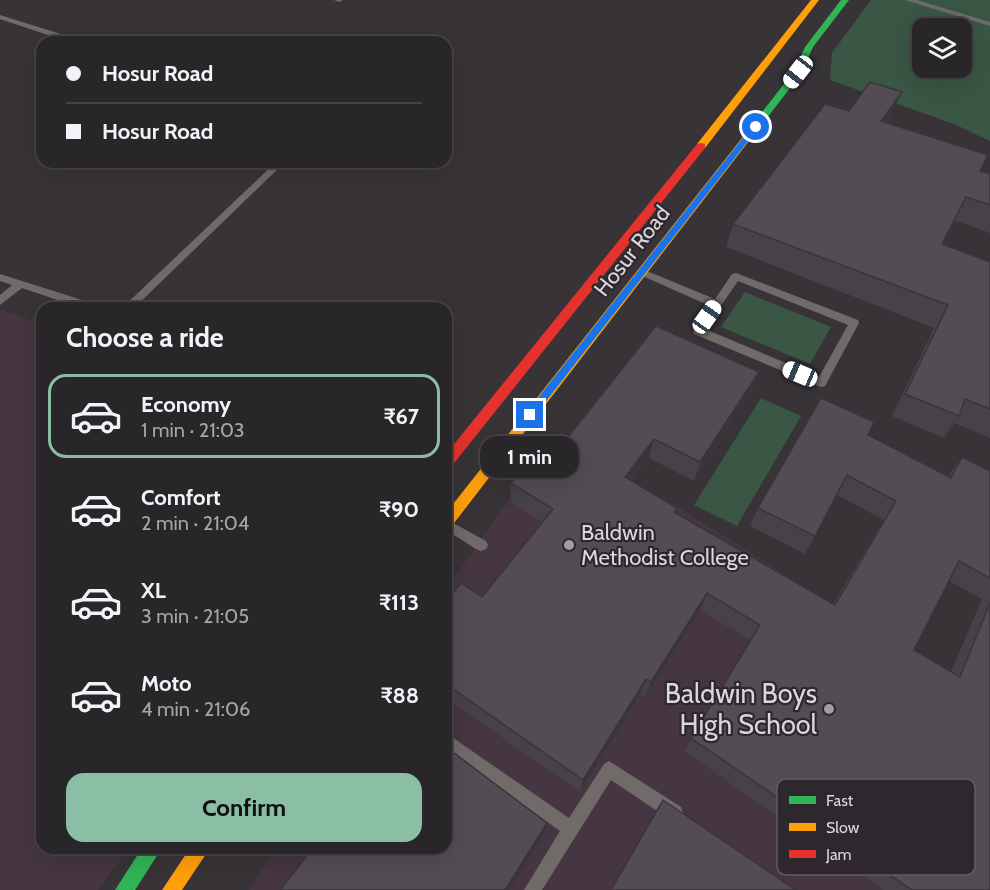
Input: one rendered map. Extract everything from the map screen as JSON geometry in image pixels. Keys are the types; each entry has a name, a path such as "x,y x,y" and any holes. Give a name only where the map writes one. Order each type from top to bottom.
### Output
{"main road":[{"name":"Hosur Road","path":"452,456 676,178 815,0"},
{"name":"Hosur Road","path":"452,515 798,72 809,47 845,0"},
{"path":"124,890 149,854"},
{"path":"171,890 197,854"}],"lane":[{"path":"909,0 990,24"},
{"path":"0,17 59,36"},
{"path":"133,302 274,168"},
{"path":"642,273 716,304"},
{"path":"736,276 854,323 821,383 698,331 716,304 736,276"},
{"path":"0,277 76,302"},
{"path":"0,301 20,284"},
{"path":"452,527 481,545"},
{"path":"452,745 571,829"},
{"path":"532,890 609,769 689,823"}],"shaded area":[{"path":"0,309 36,323 36,854 125,854 98,890 0,890"},
{"name":"Baldwin Boys High School","path":"553,438 685,511 831,604 928,779 777,779 777,875 975,875 975,863 990,890 249,890 273,854 452,854 452,581"}],"green space":[{"path":"871,0 990,0 990,141 954,124 830,80 832,53"},
{"path":"745,292 831,327 810,364 721,327"},
{"path":"761,398 801,416 737,526 694,505"}],"building":[{"path":"870,82 902,92 881,121 988,155 980,171 990,174 990,205 966,197 942,244 990,262 990,409 965,399 959,416 905,394 948,305 733,224 825,104 849,111"},
{"path":"656,326 759,372 700,462 654,439 625,477 677,508 674,512 835,605 896,501 847,475 815,536 758,508 821,398 874,422 868,435 951,478 962,457 990,471 990,578 959,561 914,650 960,677 990,603 990,890 912,890 890,875 975,875 975,779 777,779 777,797 691,738 760,625 707,593 651,682 646,679 583,780 452,688 452,594 461,583 482,597 553,509 511,483 555,435 565,441"},
{"path":"452,752 547,823 505,890 280,890 308,854 452,854"},
{"path":"663,800 796,890 611,890"}],"traffic: fast":[{"path":"756,126 798,72 809,47 845,0"},
{"path":"124,890 149,854"}],"traffic: slow":[{"path":"701,146 815,0"},
{"path":"452,515 756,126"},
{"path":"171,890 197,854"}],"traffic: jam":[{"path":"452,456 701,146"}],"place":[{"name":"Baldwin Methodist College","path":"569,545"},
{"name":"Baldwin Boys High School","path":"829,709"}],"route":[{"path":"530,415 756,127"}]}
